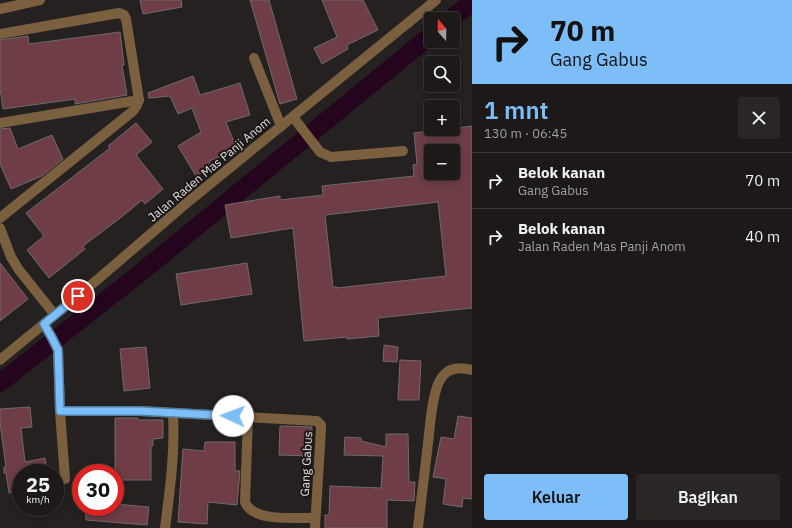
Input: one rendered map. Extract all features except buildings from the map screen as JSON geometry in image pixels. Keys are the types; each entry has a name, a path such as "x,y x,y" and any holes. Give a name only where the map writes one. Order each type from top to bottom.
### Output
{"street":[{"path":"0,9 16,3 40,0"},
{"name":"Jalan Raden Mas Panji Anom","path":"0,360 189,201 436,0"},
{"path":"0,34 119,13 126,19 139,100 134,111 0,218"},
{"path":"254,58 281,126"},
{"path":"0,123 139,100"},
{"path":"293,117 320,152 331,157 403,151"},
{"path":"0,228 11,257 18,270 55,315"},
{"path":"44,324 58,350 60,411 65,479"},
{"path":"418,528 431,420 438,384 441,377 453,369 461,367 472,370"},
{"name":"Gang Gabus","path":"60,411 140,411 318,421 321,429 315,523"},
{"path":"165,528 175,440 173,414"},
{"path":"248,417 245,502 249,509 255,513 269,517 315,523"}],"waterway":[{"path":"460,12 472,2"},
{"path":"0,383 139,274 424,41"}],"route":[{"path":"78,296 44,324 58,350 60,411 108,410 233,416"}]}
